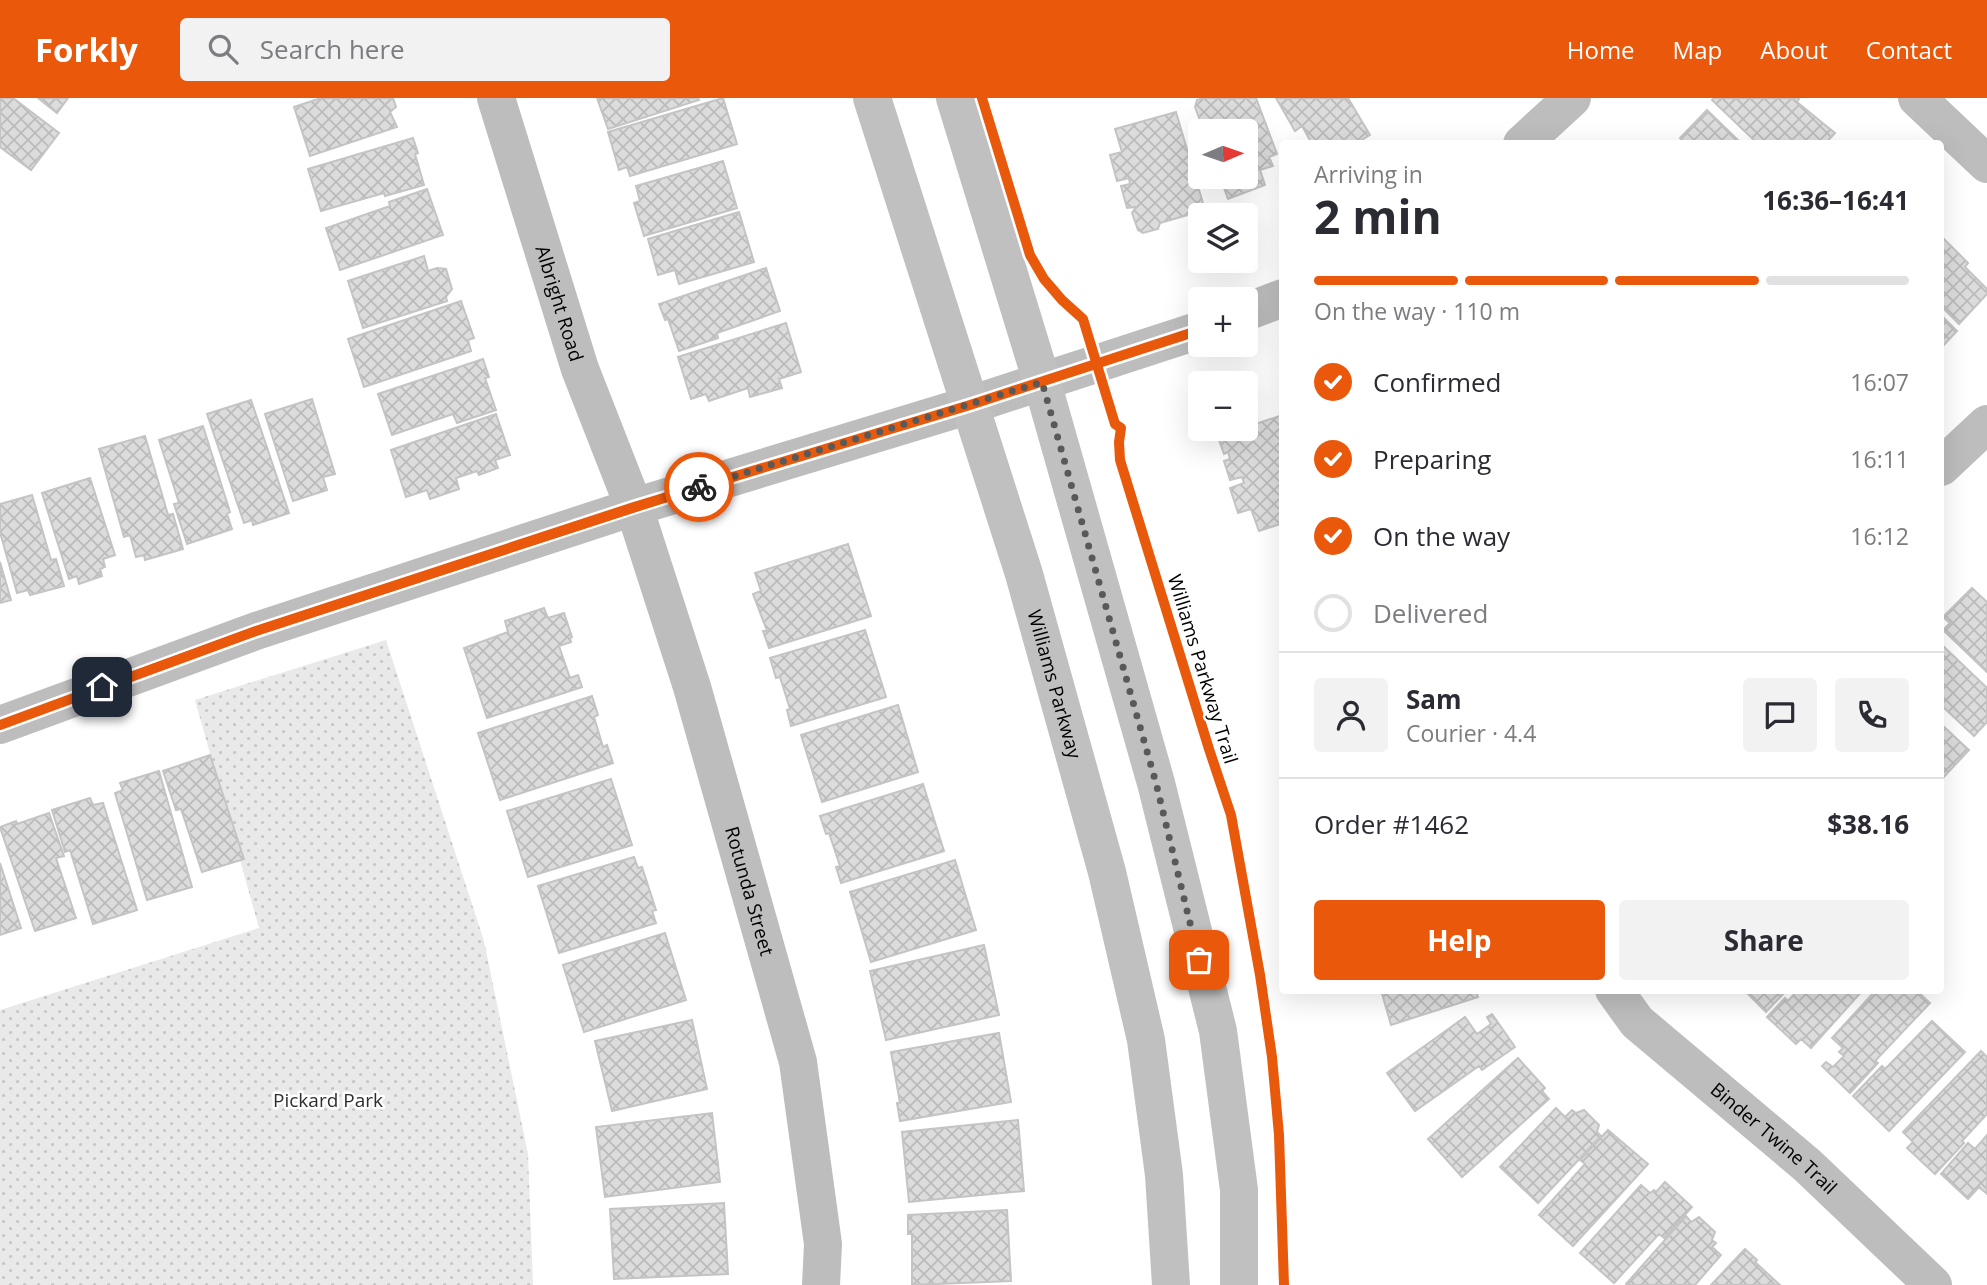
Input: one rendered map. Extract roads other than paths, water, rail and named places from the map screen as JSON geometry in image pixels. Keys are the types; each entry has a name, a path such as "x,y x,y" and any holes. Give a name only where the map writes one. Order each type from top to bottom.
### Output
{"main road":[{"name":"Williams Parkway","path":"873,98 1024,574 1100,846 1146,1040 1164,1175 1171,1285"},
{"path":"955,98 1042,382 1156,783 1218,1031 1239,1190 1239,1285"}],"street":[{"name":"Albright Road","path":"496,98 580,369 634,507"},
{"path":"1526,140 1572,98"},
{"path":"1917,98 1987,164"},
{"path":"1258,307 1279,300"},
{"path":"0,725 256,631 634,507 970,405 1188,334"},
{"path":"1944,464 1987,424"},
{"name":"Rotunda Street","path":"634,507 692,687 798,1062 823,1244 821,1285"},
{"name":"Binder Twine Trail","path":"1617,994 1637,1022 1807,1165 1933,1285"}],"park label":[{"name":"Pickard Park","path":"328,1100"}]}
